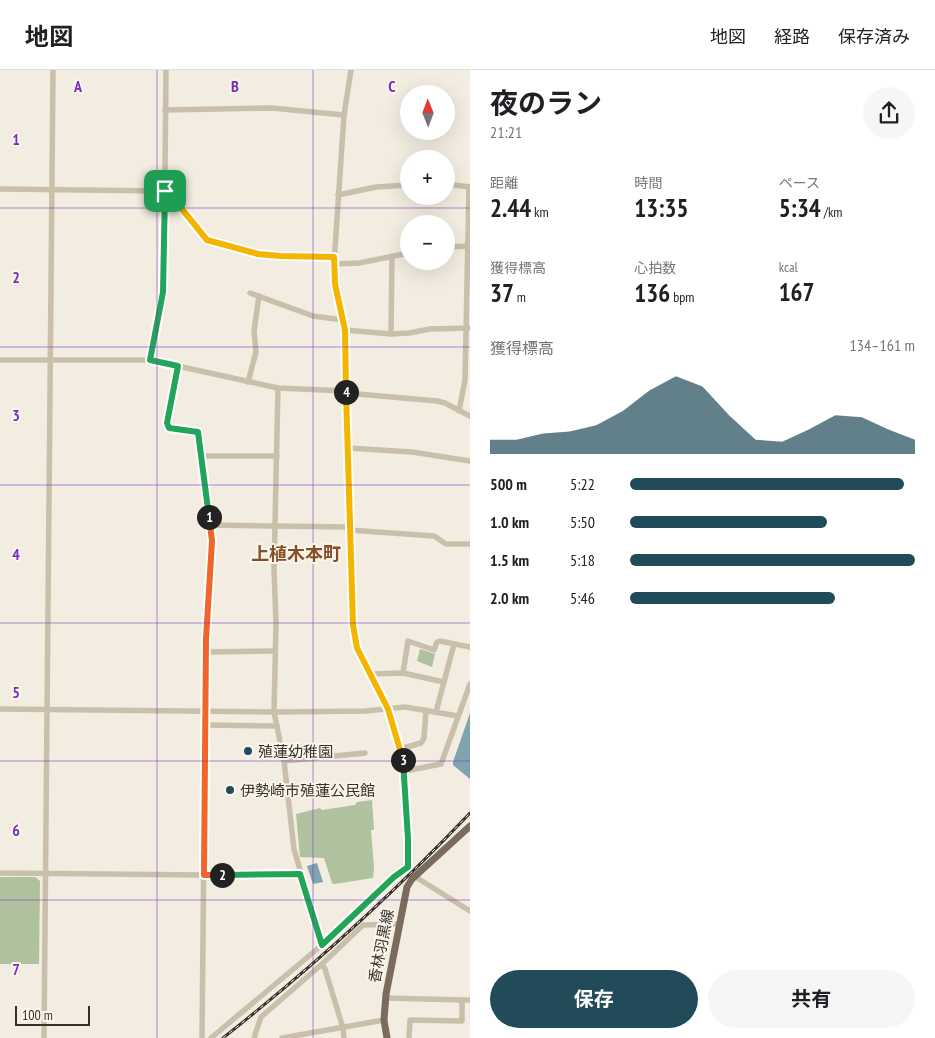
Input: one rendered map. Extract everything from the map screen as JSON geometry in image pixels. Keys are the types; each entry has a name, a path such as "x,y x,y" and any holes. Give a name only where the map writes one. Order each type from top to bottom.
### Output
{"main road":[{"name":"香林羽黒線","path":"387,1038 384,1020 386,998 406,891 413,878 470,826"}],"street":[{"path":"44,1038 53,70"},
{"path":"150,360 163,292 166,70"},
{"path":"351,70 344,115 334,264 335,284 345,330 353,625 357,648 388,709 400,749 405,771 408,867 413,878 470,911"},
{"path":"165,110 272,108 344,115"},
{"path":"338,195 376,187 400,185"},
{"path":"455,185 469,187 468,328 465,380 459,411"},
{"path":"0,189 165,191 169,193 207,240 258,254 334,257"},
{"path":"455,247 469,246"},
{"path":"334,264 359,263 400,255"},
{"path":"391,334 392,256"},
{"path":"250,293 314,316 343,320"},
{"path":"248,382 256,352 254,331 259,296"},
{"path":"345,330 391,334 430,329 468,328"},
{"path":"0,360 150,360 278,388 346,392 437,401 470,416"},
{"path":"178,366 167,423 169,428 198,432 212,541 206,652 202,1038"},
{"path":"278,388 274,569 274,712 284,761 294,849 322,945"},
{"path":"348,448 412,452 470,461"},
{"path":"201,456 277,456"},
{"path":"210,525 349,528 434,536 446,544 470,544"},
{"path":"403,673 408,640 434,650 437,642 440,640 470,647"},
{"path":"436,712 454,644"},
{"path":"206,652 275,651"},
{"path":"370,674 403,673 444,682"},
{"path":"405,771 440,764 470,684"},
{"path":"0,709 366,712 405,707 458,716"},
{"path":"400,749 422,743 426,710"},
{"path":"205,725 277,726"},
{"path":"284,761 365,753"},
{"path":"211,1038 322,945 394,877 408,867"},
{"path":"0,873 300,874"},
{"path":"254,1038 261,1017 363,925 399,924"},
{"path":"322,964 343,1028 344,1038"},
{"path":"386,998 470,1000"},
{"path":"409,1038 410,1020 462,1021 462,1000"},
{"path":"282,1038 311,1036 384,1020"}],"green space":[{"path":"420,649 435,654 432,667 417,661"},
{"path":"372,800 374,830 371,830 373,878 334,884 332,883 324,858 300,857 296,814 320,808 322,810 355,805 357,802"},
{"path":"0,877 35,877 40,881 39,964 0,964"}],"water":[{"path":"470,713 470,779 453,765 453,762"},
{"path":"317,863 323,882 313,884 307,866"}],"railway":[{"path":"223,1038 351,930 470,813"}],"place":[{"name":"殖蓮幼稚園","path":"248,751"},
{"name":"伊勢崎市殖蓮公民館","path":"230,790"}],"district":[{"name":"上植木本町","path":"296,553"}],"route":[{"path":"165,191 169,193 207,240 258,254 334,257 335,284 345,330 353,625 357,648 388,709 403,762 405,771 408,867 394,877 322,945 300,874 204,875 206,639 212,541 198,432 169,428 167,423 178,366 150,360 163,292 165,191"}]}
